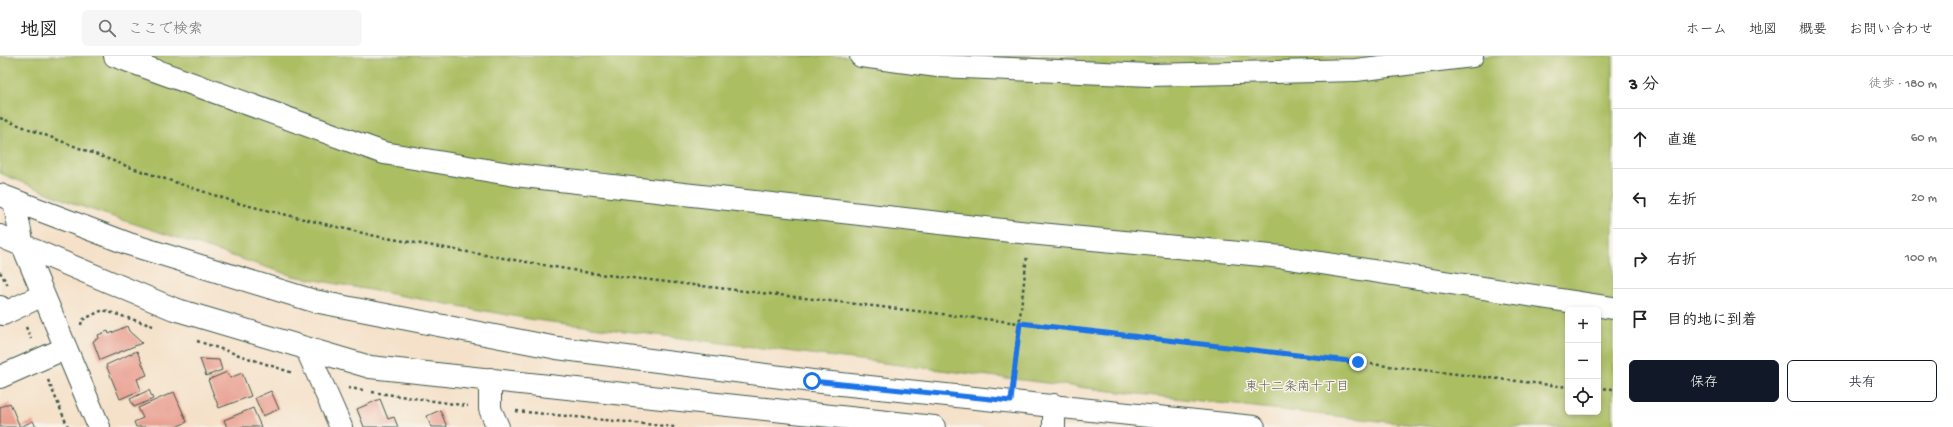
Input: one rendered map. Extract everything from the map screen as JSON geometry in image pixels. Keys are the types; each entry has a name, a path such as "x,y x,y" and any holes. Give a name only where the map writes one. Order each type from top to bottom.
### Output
{"street":[{"path":"116,56 384,153 515,175 1029,233 1282,257 1613,308"},
{"path":"862,56 938,66 1150,75 1356,70 1472,56"},
{"path":"7,198 23,246 99,427"},
{"path":"7,198 129,244 314,301 557,348 812,381 1254,427"},
{"path":"0,236 174,309 307,350 370,367 490,379 817,421 934,427"},
{"path":"0,307 3,314 44,295"},
{"path":"0,377 66,348"},
{"path":"307,350 341,427"},
{"path":"490,379 490,409 498,427"},
{"path":"1054,405 1054,427"}],"path":[{"path":"0,118 132,168 241,204 375,236 590,274 1565,387"},
{"path":"1011,401 1029,233"},
{"path":"1601,388 1613,389"}],"green space":[{"path":"0,56 1613,56 1613,427 1433,427 1111,391 535,320 293,276 77,205 0,173"}],"building":[{"path":"127,326 129,331 142,343 100,360 93,341 99,338 98,335 108,331 109,334"},
{"path":"137,351 147,375 137,379 141,390 120,399 106,365"},
{"path":"200,359 219,360 222,370 206,376"},
{"path":"227,372 230,378 242,373 251,396 219,408 208,380"},
{"path":"149,390 153,399 134,407 130,399"},
{"path":"271,391 279,409 263,416 255,398"},
{"path":"174,392 187,422 176,427 136,427 134,422 143,418 138,408"},
{"path":"380,399 388,419 394,417 398,427 364,427 357,409"},
{"path":"10,403 20,427 0,427 0,407"},
{"path":"253,408 261,427 227,427 224,420"},
{"path":"440,410 447,427 431,427 427,416"},
{"path":"33,421 36,427 20,427"}],"district":[{"name":"東十二条南十丁目","path":"1297,387"}],"route":[{"path":"812,381 1011,401 1020,323 1358,362"}]}
